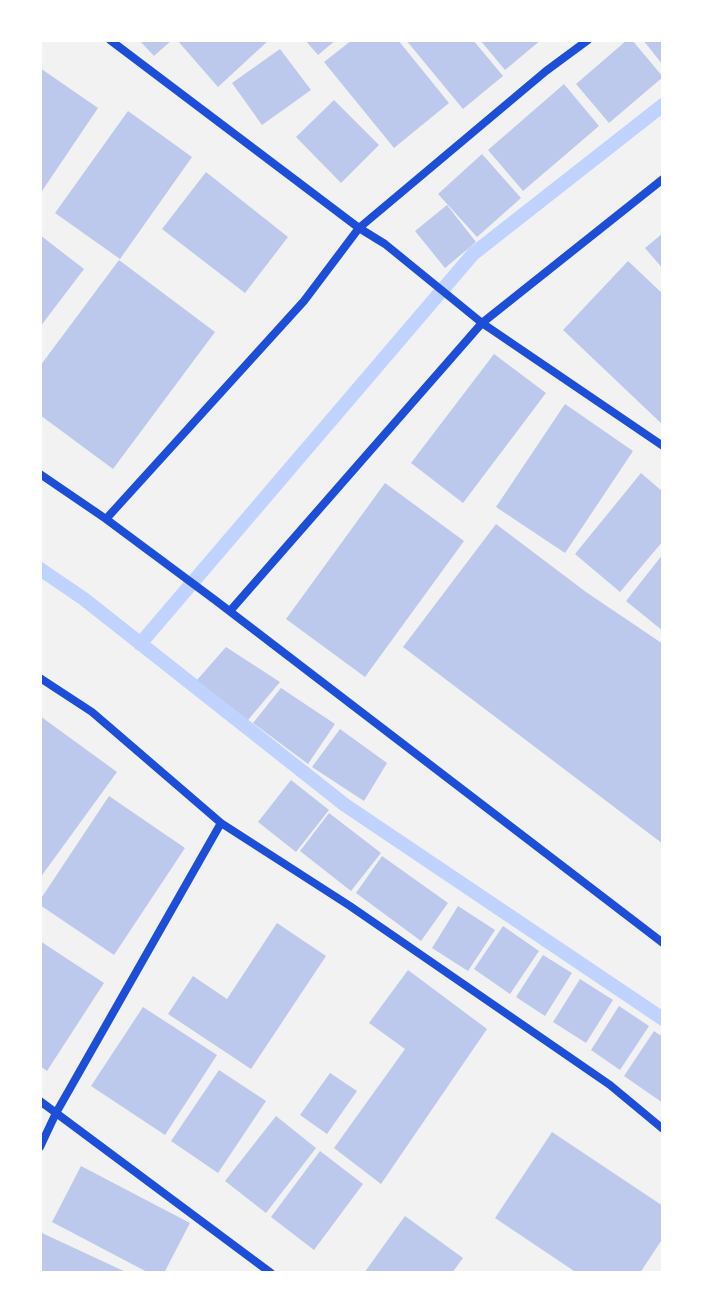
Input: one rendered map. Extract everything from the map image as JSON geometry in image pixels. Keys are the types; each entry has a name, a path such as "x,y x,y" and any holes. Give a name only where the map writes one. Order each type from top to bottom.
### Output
{"street":[{"path":"110,40 359,228 385,244 482,323 663,446"},
{"path":"106,519 304,301 359,228 546,71 588,40"},
{"path":"230,611 482,323 663,179"},
{"path":"40,474 230,611 663,943"},
{"path":"40,678 92,712 221,823 350,906 558,1049 610,1085 663,1129"},
{"path":"40,1147 56,1113 221,823"},
{"path":"40,1101 271,1273"}],"building":[{"path":"139,40 172,40 154,56"},
{"path":"177,40 269,40 218,87"},
{"path":"305,40 336,40 318,55"},
{"path":"352,40 398,40 449,103 394,148 324,62"},
{"path":"406,40 473,40 503,76 463,109"},
{"path":"480,40 541,40 505,70"},
{"path":"627,40 632,40 663,77 609,123 576,84"},
{"path":"643,40 663,40 663,65"},
{"path":"280,49 311,90 262,125 232,83"},
{"path":"40,68 98,108 40,194"},
{"path":"564,84 599,126 523,191 488,150"},
{"path":"334,100 379,145 341,183 296,137"},
{"path":"128,111 192,157 120,259 55,213"},
{"path":"482,154 521,198 477,237 438,194"},
{"path":"206,172 288,237 245,293 162,229"},
{"path":"447,205 476,242 445,268 415,231"},
{"path":"663,233 663,269 645,248"},
{"path":"40,235 84,269 40,327"},
{"path":"119,260 215,332 113,469 40,415 40,366"},
{"path":"628,261 663,294 663,425 563,330"},
{"path":"494,354 546,393 463,503 411,463"},
{"path":"565,404 633,451 565,553 496,507"},
{"path":"641,473 663,492 663,541 620,592 575,554"},
{"path":"385,483 464,541 365,677 286,619"},
{"path":"496,524 586,592 663,644 663,844 403,647"},
{"path":"663,554 663,631 626,601"},
{"path":"226,647 280,682 248,720 197,680"},
{"path":"281,688 335,724 308,764 253,723"},
{"path":"40,716 117,772 40,878"},
{"path":"340,729 387,763 364,801 312,767"},
{"path":"291,780 329,810 296,852 258,822"},
{"path":"109,796 185,848 114,955 40,905 40,900"},
{"path":"329,813 381,853 351,891 300,851"},
{"path":"382,856 448,903 421,941 356,893"},
{"path":"458,906 495,930 468,971 432,948"},
{"path":"277,923 326,956 251,1069 168,1014 193,976 227,999"},
{"path":"503,926 539,951 510,994 474,969"},
{"path":"40,941 104,983 47,1071 40,1066"},
{"path":"543,955 572,973 545,1016 516,997"},
{"path":"408,970 487,1029 381,1184 334,1148 405,1049 369,1023"},
{"path":"580,979 613,1000 586,1043 553,1022"},
{"path":"619,1006 649,1026 620,1070 591,1050"},
{"path":"143,1007 217,1055 165,1135 91,1086"},
{"path":"654,1031 663,1037 663,1103 624,1076"},
{"path":"219,1070 266,1101 218,1173 171,1141"},
{"path":"330,1073 357,1091 327,1134 300,1115"},
{"path":"276,1116 316,1148 266,1213 225,1181"},
{"path":"552,1132 663,1206 663,1238 640,1273 577,1273 495,1218"},
{"path":"320,1151 363,1184 314,1250 271,1217"},
{"path":"81,1166 190,1223 164,1273 149,1273 52,1222"},
{"path":"405,1216 463,1258 452,1273 364,1273"},
{"path":"42,1233 128,1273 40,1273"}],"waterway":[{"path":"140,644 473,254 663,105"},
{"path":"40,569 84,599 345,805 663,1019"}]}
